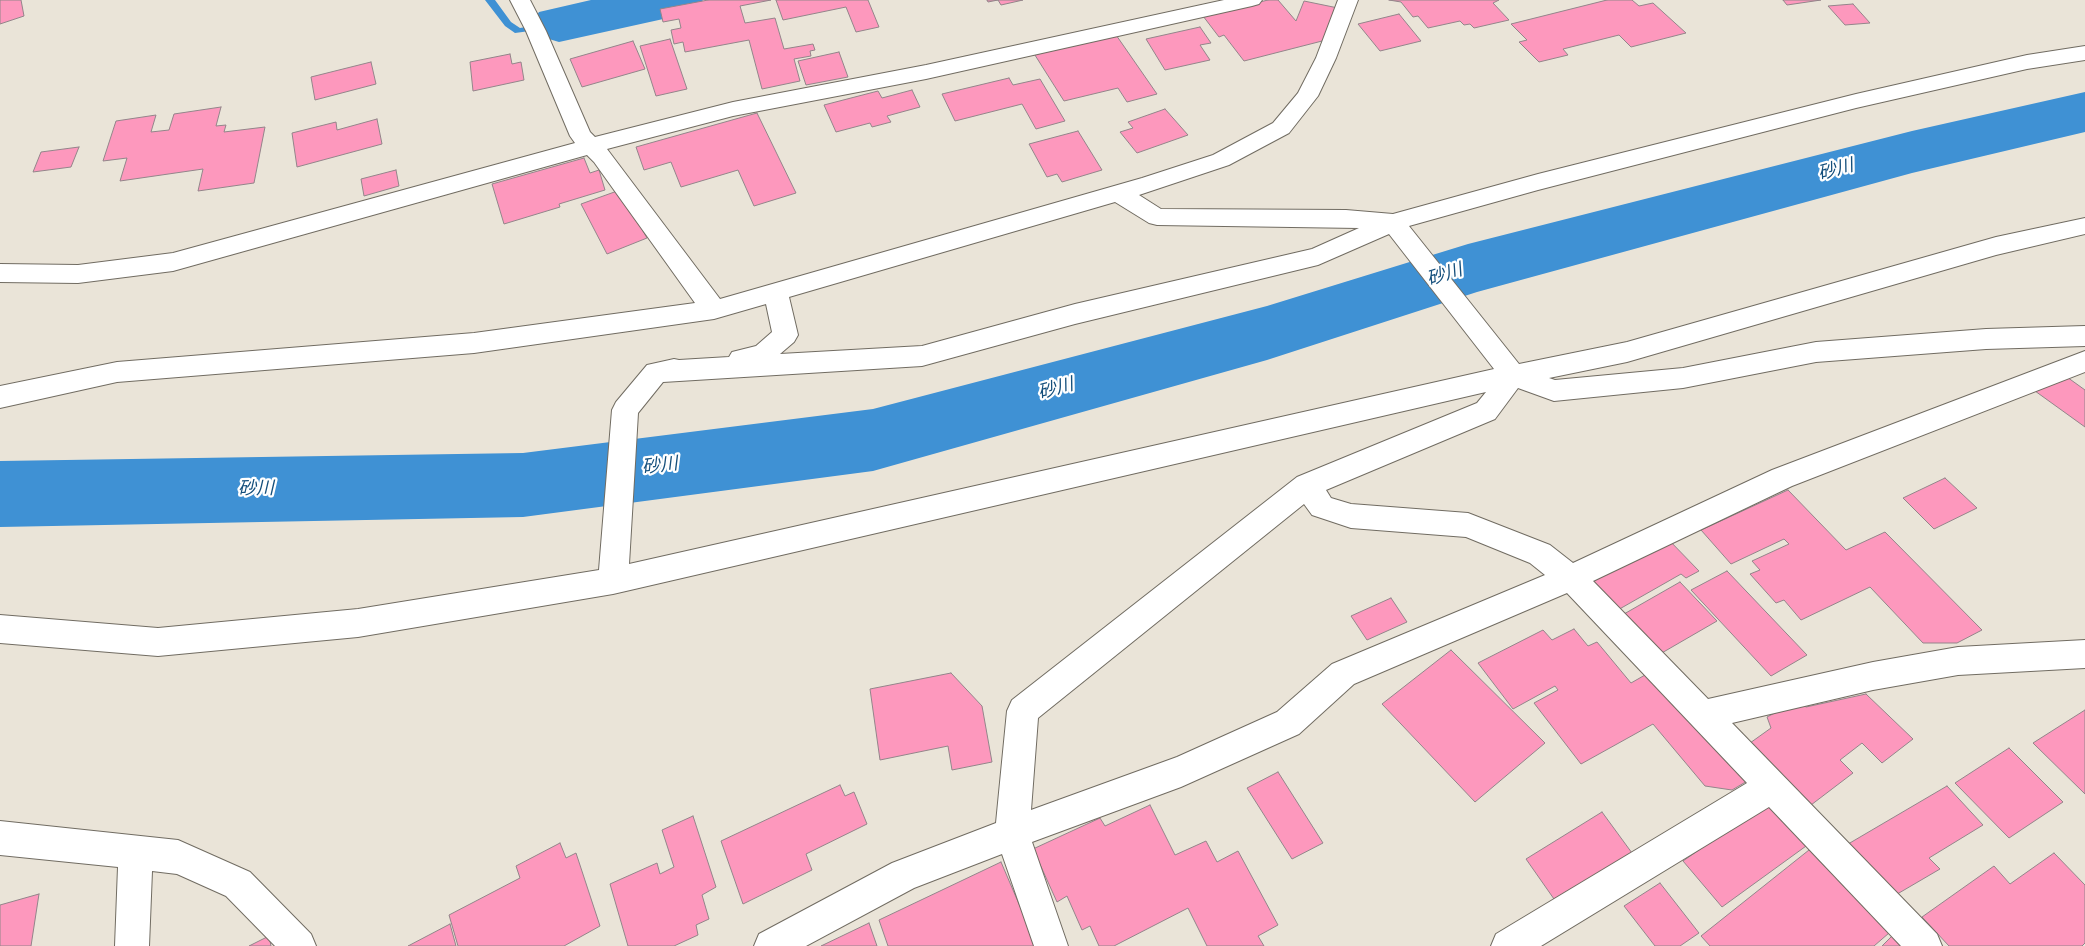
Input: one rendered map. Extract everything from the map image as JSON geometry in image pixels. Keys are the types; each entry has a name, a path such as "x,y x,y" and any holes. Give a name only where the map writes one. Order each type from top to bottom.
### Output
{"street":[{"path":"520,0 581,136 602,158 714,310"},
{"path":"0,273 78,274 173,262 733,108 944,68 1252,0"},
{"path":"0,396 117,372 474,343 714,310 776,294 1149,184 1221,160 1281,128 1307,96 1326,58 1348,0"},
{"path":"656,372 922,356 1075,314 1318,256 1393,222 1538,182 1856,101 2027,62 2085,53"},
{"path":"1117,192 1157,217 1346,218 1393,222 1513,375 1554,391 1683,378 1816,352 1986,339 2085,336"},
{"path":"0,629 158,642 358,623 613,581 1513,375 1627,352 1996,246 2085,226"},
{"path":"613,581 625,410 656,372 763,355 785,335 776,294"},
{"path":"771,946 904,875 1098,800 1181,771 1288,723 1343,674 1571,578 1782,478 2085,361"},
{"path":"1051,946 1012,833 1023,712 1307,485 1486,411 1513,375"},
{"path":"1307,485 1322,507 1351,516 1468,526 1540,554 1571,578 1925,946"},
{"path":"1702,715 1873,676 1958,660 2085,654"},
{"path":"1508,946 1772,787"},
{"path":"0,838 136,851 178,857 238,884 299,946"},
{"path":"132,946 136,851"}],"building":[{"path":"0,0 21,0 24,16 0,24"},
{"path":"708,0 771,0 740,6 745,23 775,18 784,49 813,44 815,50 810,51 811,56 794,59 800,81 762,89 749,40 685,52 683,42 674,44 671,30 681,28 679,19 663,22 660,9"},
{"path":"776,0 868,0 879,27 856,32 846,7 783,20"},
{"path":"998,0 1023,0 1001,5"},
{"path":"1268,0 1278,0 1296,21 1304,1 1338,8 1326,40 1244,61 1224,35 1219,37 1203,16"},
{"path":"1389,0 1499,0 1493,3 1509,20 1474,28 1470,24 1464,25 1460,21 1428,28 1418,16 1413,17 1401,2"},
{"path":"1607,0 1632,0 1639,6 1653,3 1686,33 1631,47 1619,35 1563,49 1568,55 1539,62 1519,42 1527,40 1511,24"},
{"path":"1783,0 1821,0 1787,5"},
{"path":"1853,4 1870,23 1845,25 1828,6"},
{"path":"1399,14 1421,41 1380,51 1358,24"},
{"path":"1200,27 1211,43 1200,45 1210,60 1165,70 1146,39"},
{"path":"1114,32 1157,94 1127,102 1118,88 1064,101 1033,52"},
{"path":"670,39 687,89 656,96 640,46"},
{"path":"633,41 645,69 582,87 570,59"},
{"path":"839,52 848,77 806,85 798,61"},
{"path":"510,54 512,64 521,62 524,80 473,91 470,62"},
{"path":"371,62 376,84 315,100 311,77"},
{"path":"1009,78 1013,85 1040,79 1065,121 1036,129 1022,104 955,121 942,94"},
{"path":"912,90 920,107 887,116 891,122 872,127 870,123 836,132 824,105 878,91 882,98"},
{"path":"221,107 216,126 226,125 224,132 265,127 254,183 198,191 203,169 120,181 127,158 103,161 116,121 156,115 151,132 169,130 174,114"},
{"path":"1165,109 1188,135 1137,153 1120,132 1133,128 1128,122"},
{"path":"757,113 796,193 754,206 738,170 681,187 671,162 644,170 636,147"},
{"path":"377,119 382,144 297,167 292,133 336,122 337,130"},
{"path":"1078,131 1102,170 1062,182 1057,174 1047,177 1029,144"},
{"path":"79,147 71,167 33,172 41,152"},
{"path":"584,158 590,173 599,170 605,190 559,204 560,207 504,224 492,184"},
{"path":"396,170 399,186 364,196 361,179"},
{"path":"620,190 647,238 607,254 581,204"},
{"path":"2060,372 2085,390 2085,427 2035,391"},
{"path":"1945,478 1977,508 1934,529 1903,498"},
{"path":"1788,490 1846,550 1885,532 1982,630 1957,643 1923,643 1870,587 1801,620 1784,600 1776,603 1750,574 1760,570 1752,561 1789,544 1784,539 1731,564 1701,530"},
{"path":"1666,537 1699,571 1686,578 1681,574 1616,611 1588,579"},
{"path":"1727,571 1807,655 1771,676 1691,590"},
{"path":"1680,582 1717,621 1660,654 1624,614"},
{"path":"1391,598 1407,622 1367,640 1351,616"},
{"path":"1574,629 1588,646 1597,642 1631,683 1659,667 1754,777 1732,790 1705,786 1653,724 1581,764 1534,703 1558,690 1555,686 1513,709 1478,663 1543,630 1552,640"},
{"path":"1451,650 1545,743 1475,802 1382,704"},
{"path":"951,673 982,706 992,762 952,770 948,746 880,760 870,689"},
{"path":"1866,694 1913,739 1882,763 1862,743 1840,760 1853,773 1811,805 1750,743 1771,728 1767,717 1798,701 1806,707"},
{"path":"2085,710 2085,794 2033,743"},
{"path":"2009,748 2063,802 2009,838 1955,783"},
{"path":"1278,772 1323,843 1292,859 1247,788"},
{"path":"840,785 845,796 854,792 867,824 806,854 812,870 743,904 721,841"},
{"path":"1947,786 1983,825 1929,858 1940,869 1887,900 1843,847"},
{"path":"1774,798 1813,841 1722,907 1683,861"},
{"path":"1150,805 1175,855 1206,841 1217,862 1238,851 1278,925 1258,936 1264,946 1207,946 1188,908 1114,946 1099,946 1090,926 1082,930 1067,896 1057,902 1033,849 1100,818 1105,826"},
{"path":"1602,812 1632,853 1554,899 1526,859"},
{"path":"693,816 716,887 702,895 709,919 696,925 698,935 674,946 628,946 610,884 657,863 660,874 674,867 662,830"},
{"path":"560,843 566,858 576,853 600,926 564,946 458,946 449,915 520,878 516,866"},
{"path":"1809,850 1889,933 1874,946 1710,946 1701,936"},
{"path":"2054,853 2085,885 2085,943 2082,946 1949,946 1922,917 1994,866 2010,884"},
{"path":"1001,862 1037,946 888,946 879,920"},
{"path":"1660,883 1699,933 1680,946 1655,946 1624,906"},
{"path":"39,894 31,946 0,946 0,905"},
{"path":"869,923 877,946 821,946"},
{"path":"450,924 456,946 408,946"},
{"path":"1899,929 1916,946 1882,946"},
{"path":"269,936 271,946 249,946"}],"waterway":[{"path":"490,0 508,24 518,31 559,24"},
{"path":"559,24 675,0"},
{"name":"砂川","path":"0,494 523,485 873,440 1267,333 1468,269 1912,152 2085,112"}]}
